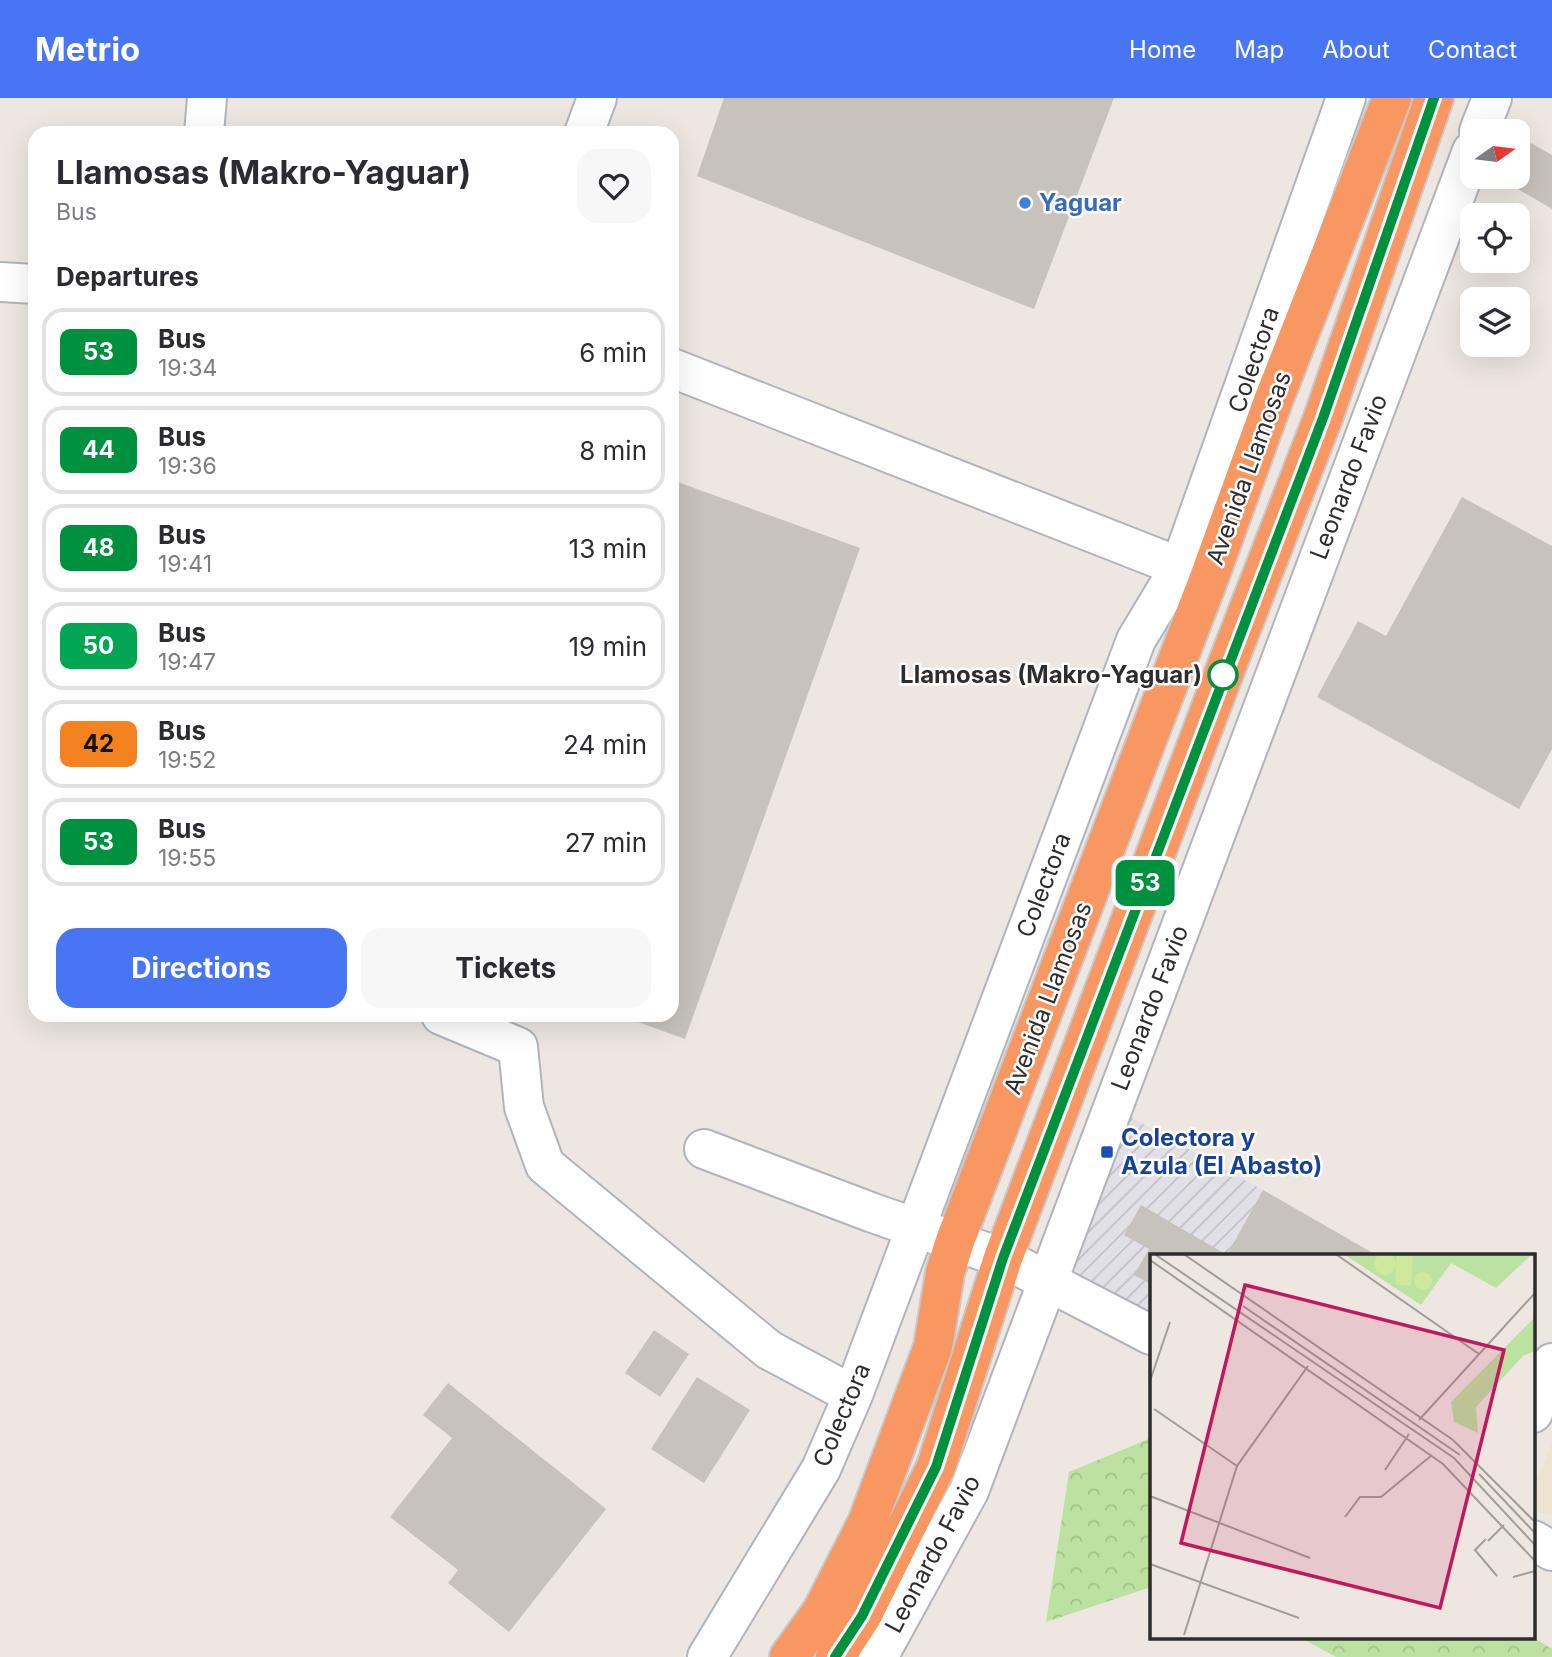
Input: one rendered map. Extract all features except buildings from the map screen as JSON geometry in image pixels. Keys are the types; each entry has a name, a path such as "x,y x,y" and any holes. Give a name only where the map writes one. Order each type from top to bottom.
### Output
{"highway":[{"name":"Avenida Llamosas","path":"789,1657 822,1611 867,1523 933,1347 945,1273 955,1241 1209,578 1273,401 1392,98"},
{"path":"835,1657 862,1616 936,1467 1003,1258 1323,418 1434,98"}],"street":[{"path":"205,126 207,98"},
{"path":"587,126 597,98"},
{"name":"Colectora","path":"707,1657 821,1469 853,1395 1136,640 1180,567 1346,98"},
{"path":"1484,119 1492,98"},
{"name":"Leonardo Favio","path":"878,1657 969,1491 1460,183"},
{"path":"0,282 28,284"},
{"path":"679,371 1180,567"},
{"path":"458,1022 518,1047 524,1107 545,1165 769,1350 853,1395"},
{"path":"704,1149 1003,1258 1150,1334"},
{"path":"1534,1410 1552,1363"},
{"path":"1534,1541 1552,1551"}],"shaded area":[{"path":"1125,1114 1375,1254 1150,1254 1150,1319 1065,1275"},
{"path":"1552,1443 1552,1515 1534,1511 1534,1487"}],"green space":[{"path":"1150,1438 1150,1587 1046,1622 1069,1472"},
{"path":"1534,1638 1552,1649 1552,1657 1336,1657 1305,1640 1534,1640"}],"bus line":[{"name":"53","path":"835,1657 862,1616 936,1467 1003,1258 1323,418 1434,98"}],"place":[{"name":"Yaguar","path":"1025,203"},
{"name":"Llamosas (Makro-Yaguar)","path":"1223,675"},
{"name":"Colectora y Azula (El Abasto)","path":"1107,1152"}]}
